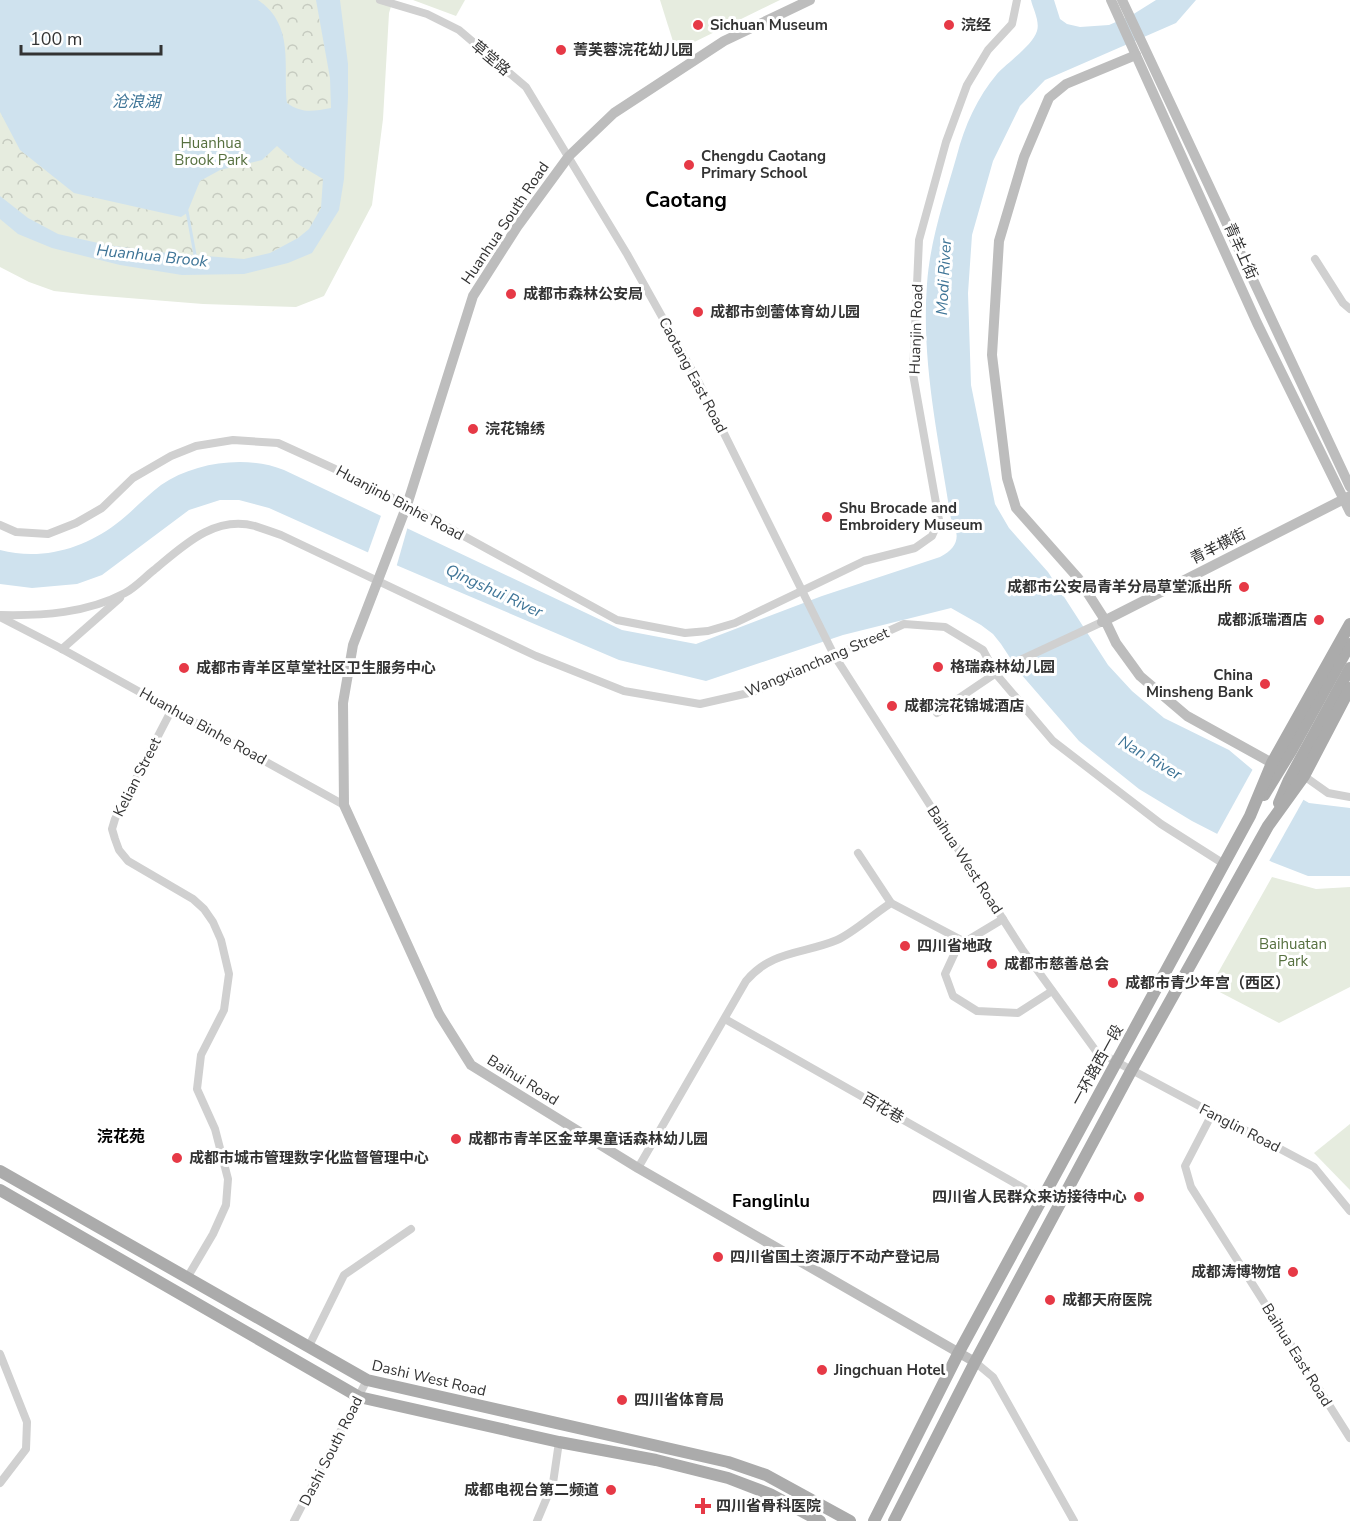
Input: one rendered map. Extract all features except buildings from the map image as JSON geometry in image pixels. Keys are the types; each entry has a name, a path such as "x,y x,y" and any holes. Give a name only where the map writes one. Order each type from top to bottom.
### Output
{"main road":[{"path":"894,1521 975,1362 1131,1071 1268,826 1285,775 1350,624"},
{"path":"1285,775 1350,644"},
{"path":"1285,775 1350,668"},
{"path":"1285,775 1350,688"},
{"name":"一环路西一段","path":"874,1521 959,1352 1231,850 1250,816 1285,775"},
{"name":"Dashi West Road","path":"0,1171 367,1380 728,1462 766,1475 850,1521"},
{"path":"0,1190 358,1397 559,1442 656,1460 728,1478 770,1494 820,1521"}],"street":[{"name":"草堂路","path":"380,0 427,14 459,30 526,87 569,156"},
{"name":"Huanhua South Road","path":"379,583 407,505 473,297 517,227 569,156 614,113 677,71 724,41 810,0"},
{"name":"Huanjin Road","path":"801,590 864,561 915,548 932,536 939,520 913,374 919,240 946,142 967,85 988,50 1012,24 1017,0"},
{"name":"青羊上街","path":"1111,0 1121,7 1257,323 1346,497 1350,512"},
{"name":"青羊上街","path":"1138,50 1350,487"},
{"path":"1138,50 1066,84 1049,98 1024,157 999,241 992,355 1007,478 1016,508 1078,578 1116,643 1140,676 1187,716 1285,775 1328,793 1350,797"},
{"name":"Caotang East Road","path":"569,156 699,383 829,645"},
{"path":"1315,259 1343,303 1350,309"},
{"name":"Huanjinb Binhe Road","path":"0,525 16,532 48,534 75,524 102,508 133,478 171,456 196,446 233,440 278,443 407,505 617,620 685,633 708,631 735,623 801,590"},
{"name":"青羊横街","path":"1103,621 1346,497"},
{"name":"Huanhua Binhe Road","path":"62,649 190,540 214,527 232,524 253,526 281,535 379,583"},
{"name":"Wangxianchang Street","path":"379,583 536,656 624,691 700,704 753,692 904,624 945,627 983,650 996,675 1053,741 1161,824 1224,864"},
{"name":"Baihui Road","path":"379,583 353,645 343,703 344,805 439,1014 471,1065 638,1168 975,1362"},
{"name":"Huanhua Binhe Road","path":"0,616 31,616 64,612 99,605 128,592"},
{"name":"Huanhua Binhe Road","path":"0,616 344,805"},
{"path":"937,713 1005,667 1103,621"},
{"name":"Baihua West Road","path":"829,645 1022,949 1096,1051 1116,1062"},
{"name":"Kelian Street","path":"172,709 112,829 119,850 128,861 193,899 204,909 221,940 229,974 224,1010 201,1055 197,1089 218,1139 228,1179 226,1205 213,1234 187,1278"},
{"path":"858,853 891,903 965,942"},
{"path":"638,1168 746,981 757,968 795,951 838,939 891,903"},
{"path":"1004,919 958,946 945,974 953,996 977,1011 1018,1013 1052,991"},
{"name":"百花巷","path":"725,1019 1041,1198"},
{"name":"Fanglin Road","path":"1116,1062 1314,1167 1350,1211"},
{"name":"Baihua East Road","path":"1212,1114 1185,1166 1191,1187 1350,1438"},
{"path":"308,1348 344,1275 411,1230"},
{"path":"0,1354 27,1422 26,1449 0,1483"},
{"path":"975,1362 993,1377 1074,1521"},
{"name":"Dashi South Road","path":"294,1521 367,1380"},
{"path":"537,1521 553,1483 559,1442"}],"green space":[{"name":"Huanhua Brook Park","path":"0,0 393,0 389,13 383,119 372,205 324,296 296,307 203,304 91,295 54,291 29,282 0,267"},
{"path":"258,0 316,0 330,78 331,108 303,110 287,103 286,44 263,4"},
{"path":"413,0 465,0 456,16"},
{"name":"Sichuan Museum","path":"660,0 780,0 676,51"},
{"path":"0,112 20,150 74,193 181,217 188,213 200,181 220,170 262,160 277,146 296,163 323,179 321,208 309,229 298,238 269,253 244,259 167,253 107,245 58,234 28,218 0,196"},
{"name":"Baihuatan Park","path":"1272,877 1316,889 1350,887 1350,987 1279,1023 1210,987"},
{"path":"1350,1124 1350,1190 1314,1153"}],"water":[{"name":"沧浪湖","path":"0,0 258,0 278,21 282,34 285,47 287,103 308,111 331,108 330,78 316,0 340,0 348,64 344,179 339,210 312,253 288,263 244,274 182,275 120,265 52,248 18,234 0,219 0,196 28,218 58,234 107,245 167,253 244,259 270,253 298,238 309,229 321,208 323,179 296,163 277,146 262,160 220,170 200,181 187,213 181,217 74,193 20,150 0,112"},
{"path":"1031,0 1054,0 1060,19 1067,24 1080,27 1109,25 1132,15 1156,0 1196,0 1176,23 1045,80 1020,106 993,161 972,235 968,293 971,385 995,504 1009,528 1048,572 1108,665 1132,691 1164,718 1229,750 1254,771 1309,803 1350,808 1350,876 1308,876 1272,862 1192,821 1139,789 1079,741 1020,673 993,634 951,608 843,635 706,681 619,660 269,508 239,500 220,500 189,510 102,575 77,584 32,588 0,584 0,550 31,554 61,551 76,546 116,524 161,485 174,477 205,466 237,462 269,465 284,470 622,630 696,644 822,596 940,557 951,550 957,536 951,519 929,372 926,313 931,251 960,144 972,112 997,74 1025,48 1037,31 1037,19"}],"pier":[{"path":"382,513 408,526 396,568 367,555"},
{"path":"1254,767 1305,797 1268,863 1216,836"}],"waterway":[{"name":"Huanhua Brook","path":"187,211 196,260"}],"place":[{"name":"Sichuan Museum","path":"698,25"},
{"name":"浣经","path":"949,25"},
{"name":"菁芙蓉浣花幼儿园","path":"561,50"},
{"name":"Chengdu Caotang Primary School","path":"689,165"},
{"name":"成都市森林公安局","path":"511,294"},
{"name":"成都市剑蕾体育幼儿园","path":"698,312"},
{"name":"浣花锦绣","path":"473,429"},
{"name":"Shu Brocade and Embroidery Museum","path":"827,517"},
{"name":"成都市公安局青羊分局草堂派出所","path":"1244,587"},
{"name":"成都派瑞酒店","path":"1319,620"},
{"name":"格瑞森林幼儿园","path":"938,667"},
{"name":"成都市青羊区草堂社区卫生服务中心","path":"184,668"},
{"name":"China Minsheng Bank","path":"1265,684"},
{"name":"成都浣花锦城酒店","path":"892,706"},
{"name":"四川省地政","path":"905,946"},
{"name":"成都市慈善总会","path":"992,964"},
{"name":"成都市青少年宫（西区）","path":"1113,983"},
{"name":"成都市青羊区金苹果童话森林幼儿园","path":"456,1139"},
{"name":"成都市城市管理数字化监督管理中心","path":"177,1158"},
{"name":"四川省人民群众来访接待中心","path":"1139,1197"},
{"name":"四川省国土资源厅不动产登记局","path":"718,1257"},
{"name":"成都涛博物馆","path":"1293,1272"},
{"name":"成都天府医院","path":"1050,1300"},
{"name":"Jingchuan Hotel","path":"822,1370"},
{"name":"四川省体育局","path":"622,1400"},
{"name":"成都电视台第二频道","path":"611,1490"},
{"name":"四川省骨科医院","path":"703,1506"}],"district":[{"name":"Caotang","path":"686,200"},
{"name":"浣花苑","path":"121,1137"},
{"name":"Fanglinlu","path":"771,1201"}],"water label":[{"name":"Modi River","path":"944,277"},
{"name":"Qingshui River","path":"494,591"},
{"name":"Nan River","path":"1150,758"}]}
